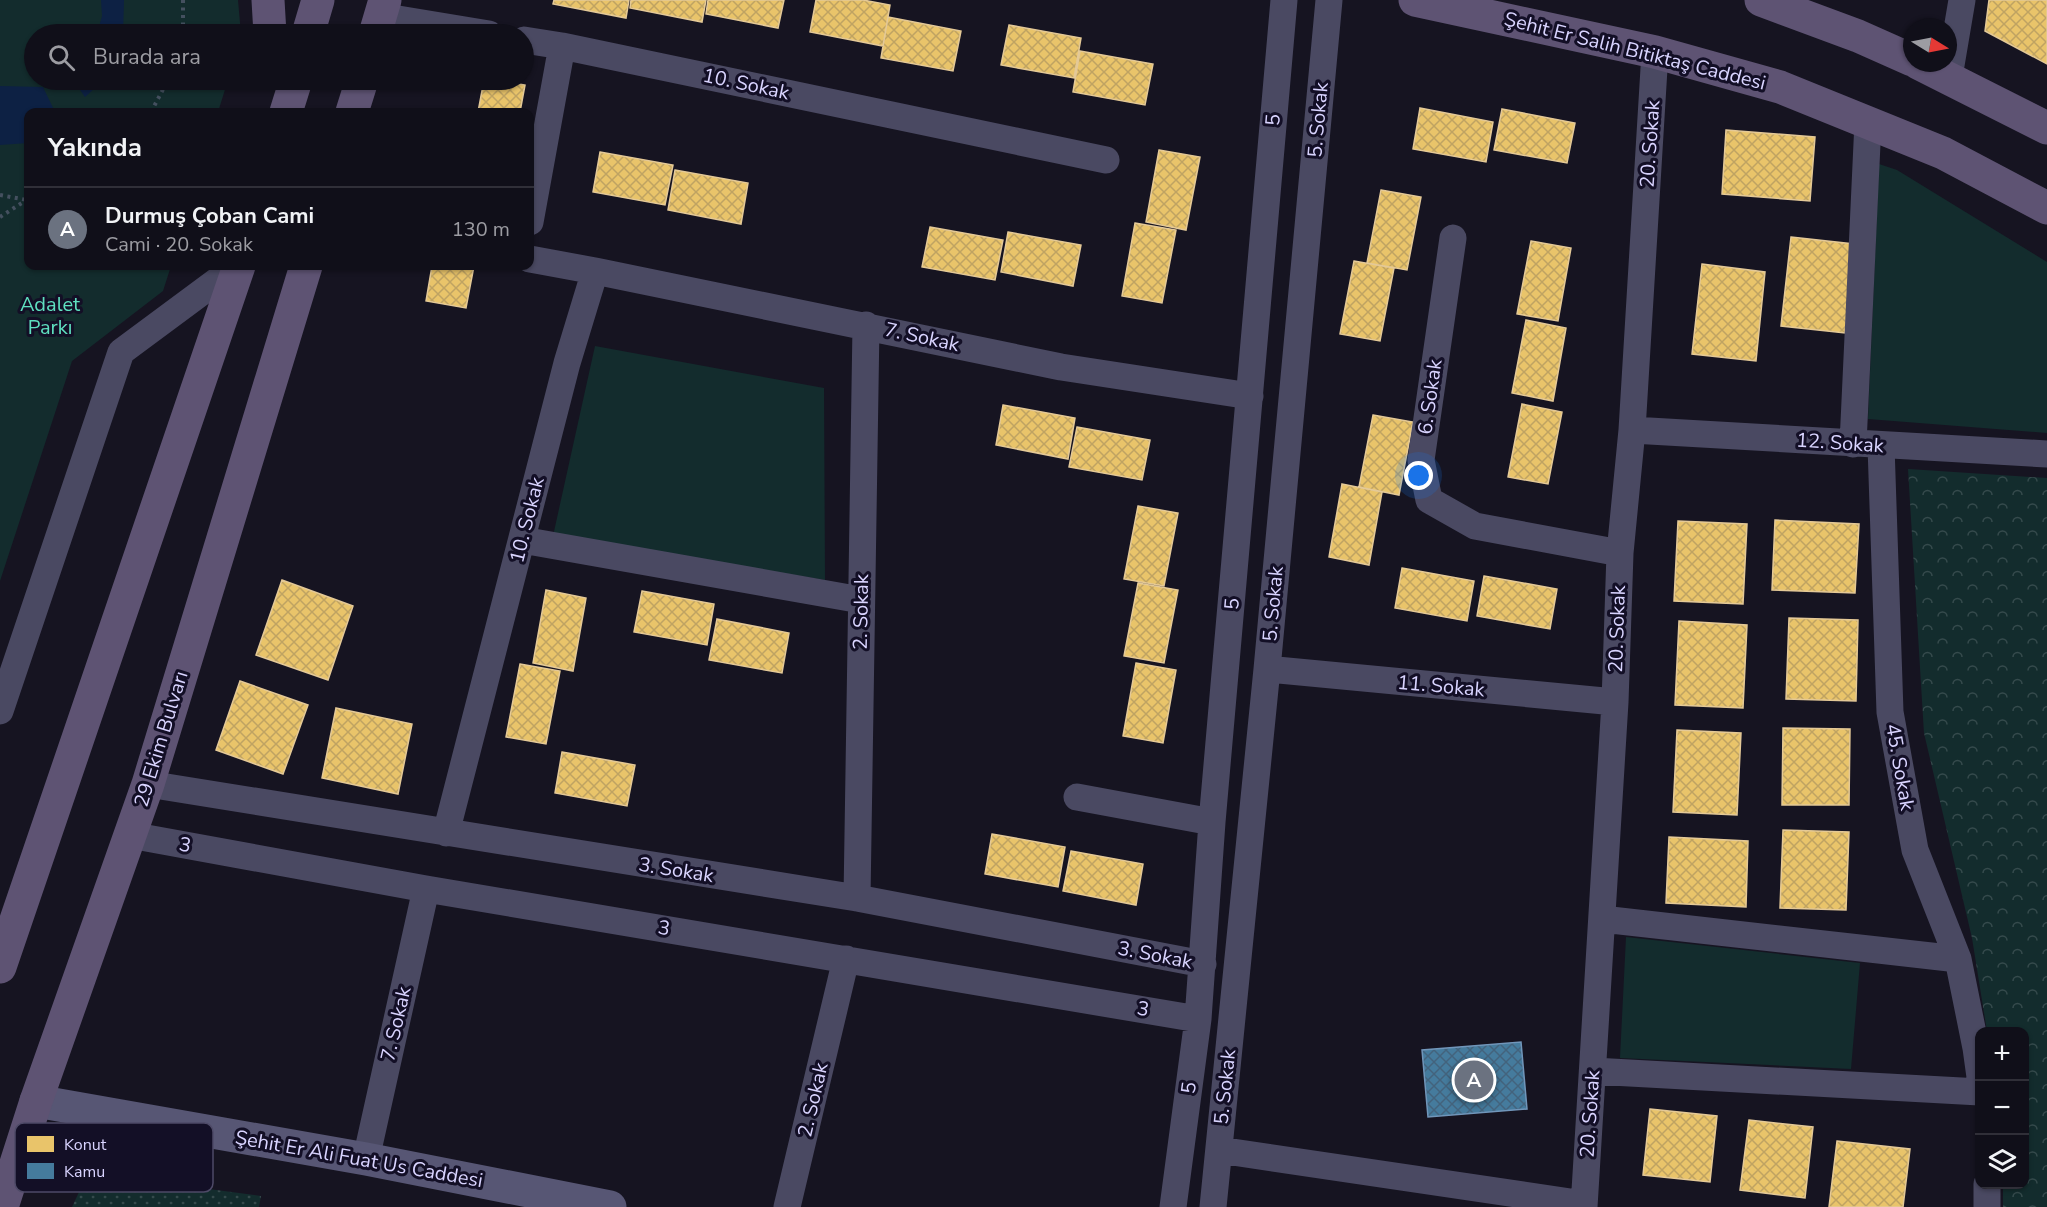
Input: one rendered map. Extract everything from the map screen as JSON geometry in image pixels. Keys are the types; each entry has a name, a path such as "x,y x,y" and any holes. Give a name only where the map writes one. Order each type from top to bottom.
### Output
{"main road":[{"path":"268,0 269,24"},
{"path":"311,24 318,0"},
{"name":"Şehit Er Salih Bitiktaş Caddesi","path":"1414,0 1655,52 1780,87 1943,153 2047,208"},
{"path":"1761,0 1858,36 1903,56"},
{"path":"1937,72 2047,128"},
{"path":"272,90 272,108"},
{"path":"287,108 293,90"},
{"path":"353,108 359,90"},
{"path":"0,967 237,270"},
{"name":"29 Ekim Bulvarı","path":"29,1123 148,784 305,270"},
{"name":"29 Ekim Bulvarı","path":"2,1207 15,1166"}],"street":[{"name":"5","path":"1173,1207 1203,964 1212,822 1284,0"},
{"name":"5. Sokak","path":"1213,1207 1268,669 1329,0"},
{"path":"1948,77 1962,0"},
{"path":"384,13 439,24"},
{"name":"10. Sokak","path":"534,42 1106,160"},
{"path":"534,200 562,46"},
{"name":"20. Sokak","path":"1584,1206 1615,702 1620,553 1632,430 1655,52"},
{"path":"1853,444 1868,122"},
{"name":"6. Sokak","path":"1453,238 1421,460 1429,500 1475,526 1620,553"},
{"path":"534,260 595,272"},
{"path":"0,711 121,352 233,270"},
{"name":"7. Sokak","path":"595,272 1060,366 1250,396"},
{"name":"10. Sokak","path":"446,833 567,363 595,272"},
{"name":"2. Sokak","path":"857,898 866,325"},
{"name":"12. Sokak","path":"1632,430 2047,454"},
{"name":"45. Sokak","path":"1881,446 1890,712 1915,850 1958,959 1975,1043"},
{"path":"522,540 861,600"},
{"name":"11. Sokak","path":"1268,669 1615,702"},
{"name":"3. Sokak","path":"148,784 857,898 1203,964"},
{"path":"1077,797 1212,822"},
{"name":"3","path":"130,836 426,889 1198,1018"},
{"name":"7. Sokak","path":"366,1159 426,889"},
{"path":"1602,919 1958,959"},
{"name":"2. Sokak","path":"787,1207 846,959"},
{"path":"1593,1071 1975,1092"},
{"name":"Şehit Er Ali Fuat Us Caddesi","path":"36,1101 161,1123"},
{"name":"Şehit Er Ali Fuat Us Caddesi","path":"213,1132 366,1159 610,1207"},
{"path":"1219,1150 1584,1206"},
{"path":"1987,1189 1987,1207"}],"path":[{"path":"183,0 183,24"},
{"path":"153,108 163,90"},
{"path":"0,195 24,199"},
{"path":"0,217 24,202"}],"green space":[{"name":"Adalet Parkı","path":"0,0 238,0 240,24 24,24 24,90 225,90 219,108 24,108 24,270 170,270 163,291 72,361 0,581"},
{"path":"1879,164 1897,170 2047,262 2047,433 1868,419"},
{"path":"595,346 824,388 825,580 553,536"},
{"path":"1908,469 2047,478 2047,1207 2003,1207 2003,1189 2029,1189 2029,1027 1986,1027 1972,938 1924,733"},
{"path":"1626,937 1860,963 1851,1069 1620,1058"},
{"path":"213,1190 261,1196 259,1207 72,1207 79,1192 213,1192"}],"water":[{"path":"101,0 124,0 123,24 100,24 102,16"},
{"path":"0,86 24,87 24,90 44,90 53,108 24,108 24,143 0,145"},
{"path":"80,90 93,90 85,97"}],"building: Konut":[{"path":"554,0 629,0 626,18 553,4"},
{"path":"631,0 706,0 702,22 630,8"},
{"path":"708,0 784,0 778,28 706,14"},
{"path":"816,0 863,0 890,5 883,46 810,32"},
{"path":"1989,0 2047,0 2047,64 1985,31"},
{"path":"888,17 961,31 953,71 881,58"},
{"path":"1009,25 1081,38 1074,78 1001,65"},
{"path":"1080,51 1153,64 1145,105 1073,92"},
{"path":"482,90 524,90 521,108 479,108"},
{"path":"1420,108 1493,122 1486,162 1413,149"},
{"path":"1502,109 1575,123 1567,163 1494,150"},
{"path":"1726,130 1815,137 1810,201 1722,194"},
{"path":"1159,150 1200,157 1186,230 1146,222"},
{"path":"600,152 673,165 665,205 593,192"},
{"path":"675,170 748,183 741,224 668,210"},
{"path":"1381,190 1421,197 1407,270 1367,263"},
{"path":"1135,223 1176,230 1162,303 1122,296"},
{"path":"930,227 1003,240 995,280 922,267"},
{"path":"1008,232 1081,245 1073,286 1001,272"},
{"path":"1791,237 1854,244 1845,333 1781,326"},
{"path":"1531,241 1571,248 1558,321 1517,314"},
{"path":"1354,261 1394,268 1380,341 1340,334"},
{"path":"1702,264 1765,272 1756,361 1692,354"},
{"path":"431,270 473,270 466,308 426,301"},
{"path":"1526,320 1566,328 1553,401 1512,393"},
{"path":"1522,404 1562,412 1548,484 1508,477"},
{"path":"1003,405 1075,418 1068,459 996,445"},
{"path":"1373,415 1413,422 1399,495 1359,487"},
{"path":"1077,427 1150,440 1142,480 1069,467"},
{"path":"1342,484 1382,492 1369,565 1329,557"},
{"path":"1138,506 1178,513 1164,586 1124,579"},
{"path":"1775,520 1859,524 1855,593 1772,590"},
{"path":"1678,521 1747,524 1743,604 1674,601"},
{"path":"1402,568 1474,581 1467,621 1395,608"},
{"path":"1484,576 1557,589 1550,629 1477,616"},
{"path":"282,580 353,606 328,680 256,655"},
{"path":"1138,583 1178,590 1164,663 1124,656"},
{"path":"546,590 586,598 573,671 533,663"},
{"path":"642,591 714,604 707,645 634,632"},
{"path":"1789,618 1858,620 1856,701 1786,699"},
{"path":"717,619 789,633 782,673 709,660"},
{"path":"1679,621 1747,625 1743,708 1675,705"},
{"path":"1136,663 1176,670 1163,743 1123,736"},
{"path":"520,664 560,671 546,744 506,737"},
{"path":"240,681 308,705 283,774 216,750"},
{"path":"336,708 412,724 398,794 322,778"},
{"path":"1783,728 1850,729 1849,805 1782,805"},
{"path":"1677,730 1741,733 1737,815 1673,812"},
{"path":"562,752 635,765 627,806 555,793"},
{"path":"1783,830 1849,832 1846,910 1780,908"},
{"path":"992,834 1065,847 1058,887 985,874"},
{"path":"1669,837 1748,841 1746,907 1666,903"},
{"path":"1071,851 1143,864 1136,905 1063,891"},
{"path":"1650,1109 1717,1116 1710,1182 1643,1175"},
{"path":"1749,1120 1813,1127 1805,1198 1740,1190"},
{"path":"1837,1141 1910,1149 1903,1207 1829,1207"}],"building: Kamu":[{"path":"1521,1042 1527,1109 1428,1117 1422,1050"}],"place":[{"name":"Durmuş Çoban Cami","path":"1474,1080"}]}
